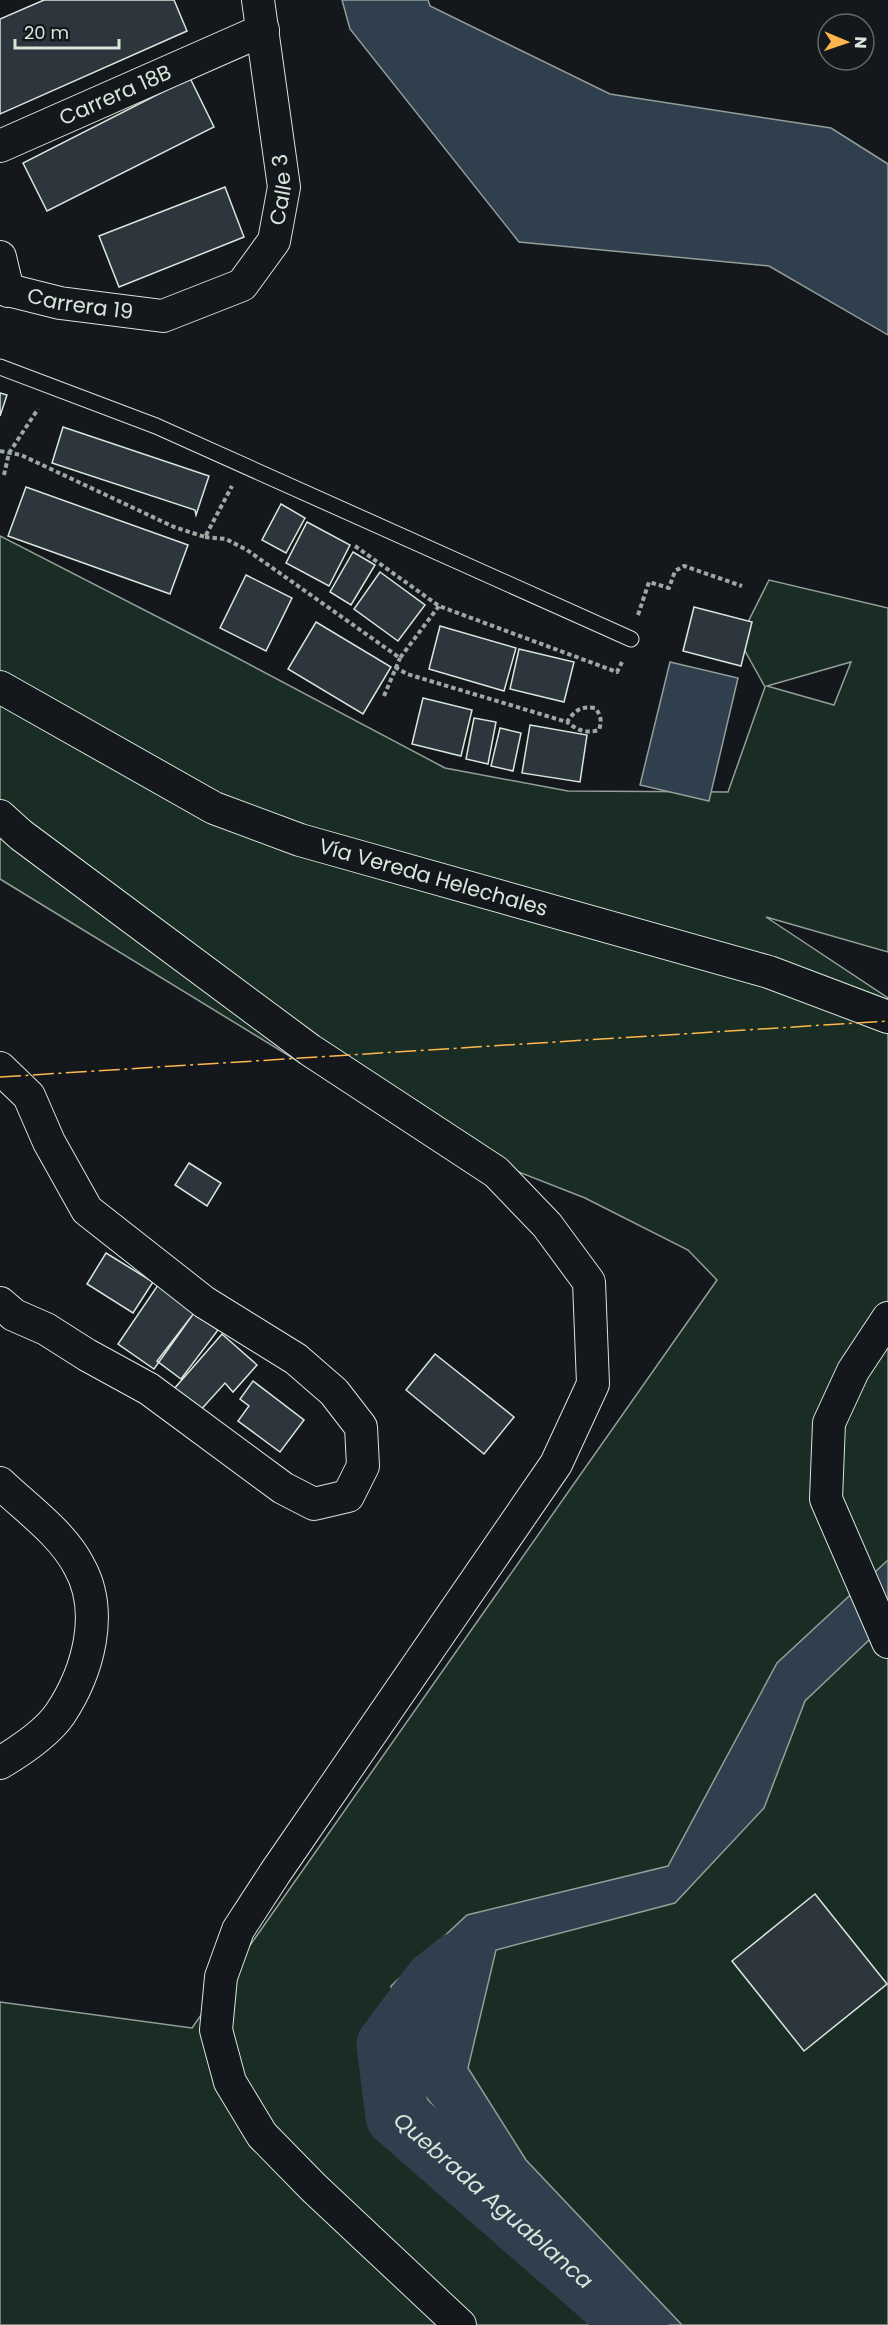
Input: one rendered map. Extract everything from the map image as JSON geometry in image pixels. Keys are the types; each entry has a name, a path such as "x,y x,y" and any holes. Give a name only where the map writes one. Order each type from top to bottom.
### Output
{"street":[{"name":"Carrera 18B","path":"0,146 261,15"},
{"name":"Calle 3","path":"163,316 242,285 274,241 284,187 261,15"},
{"path":"0,257 4,289"},
{"name":"Carrera 19","path":"4,289 60,303 163,316"},
{"name":"Vía Vereda Helechales","path":"0,687 214,808 300,840 769,972 888,1017"},
{"path":"0,816 21,835 310,1050 496,1172 547,1225 589,1282 593,1384 556,1464 275,1873 238,1930 220,1977 216,2030 221,2051 230,2082 262,2135 314,2188 460,2325"},
{"path":"0,1068 29,1096 49,1142 87,1210 204,1302 296,1359 334,1392 361,1427 363,1466 348,1496 314,1504 282,1488 149,1389 87,1355 46,1329 15,1315 0,1303"},
{"path":"888,1318 853,1371 829,1423 826,1498 888,1642"},
{"path":"0,1483 58,1538 80,1566 90,1595 93,1633 78,1681 59,1715 24,1749 0,1763"}],"lane":[{"path":"0,367 156,426 631,639"}],"path":[{"path":"3,475 9,453 41,403"},
{"path":"0,451 21,454 174,527 205,537 226,539 247,550 400,658"},
{"path":"205,537 236,477"},
{"path":"384,696 400,658 440,606"},
{"path":"395,667 406,674 567,722 577,730 594,732 599,730 601,725 600,714 595,708 586,707 574,711 567,722"}],"green space":[{"path":"0,536 445,768 568,791 728,792 765,687 739,640 769,580 888,608 888,952 766,917 888,998 888,2325 0,2325 0,2002 192,2028 717,1280 688,1250 585,1198 407,1128 0,879","holes":["851,662 834,705 767,686"]}],"water":[{"path":"342,0 428,0 430,6 610,94 831,128 888,164 888,335 769,266 519,242 350,29"},
{"path":"670,662 738,678 709,801 640,785"},
{"path":"888,1560 888,1622 805,1701 764,1808 675,1903 496,1950 468,2068 526,2160 682,2325 609,2325 413,2081 391,1986 467,1915 668,1866 777,1663"}],"building":[{"path":"44,0 174,0 187,31 0,114 0,19"},
{"path":"190,78 214,127 47,211 23,163"},
{"path":"225,187 244,237 119,287 99,236"},
{"path":"0,393 7,395 0,416"},
{"path":"63,427 209,476 196,515 195,510 52,463"},
{"path":"26,487 188,545 170,594 8,536"},
{"path":"281,504 305,518 286,553 262,540"},
{"path":"307,522 350,545 329,586 286,563"},
{"path":"353,552 375,565 351,605 330,592"},
{"path":"380,572 425,605 398,641 354,609"},
{"path":"246,575 292,598 266,651 220,628"},
{"path":"694,607 752,622 741,666 683,651"},
{"path":"316,622 391,667 363,714 288,669"},
{"path":"440,626 516,648 504,691 429,669"},
{"path":"519,649 574,662 564,702 510,689"},
{"path":"423,698 472,710 461,756 412,744"},
{"path":"474,718 496,722 488,764 466,759"},
{"path":"530,725 587,735 580,782 522,773"},
{"path":"500,728 521,733 513,771 491,766"},
{"path":"189,1163 221,1183 207,1206 175,1185"},
{"path":"106,1253 153,1282 133,1313 87,1284"},
{"path":"158,1285 194,1313 154,1369 118,1344"},
{"path":"194,1313 218,1330 181,1379 157,1361"},
{"path":"222,1334 257,1365 233,1392 225,1383 198,1413 173,1390"},
{"path":"435,1354 514,1417 484,1454 406,1390"},
{"path":"253,1381 304,1420 280,1452 238,1421 249,1406 240,1399"},
{"path":"815,1894 887,1984 804,2051 732,1961"}],"waterway":[{"name":"Quebrada Aguablanca","path":"459,1963 435,1982 388,2045 397,2116 637,2325"}],"power":[{"path":"0,1077 888,1021"}]}
